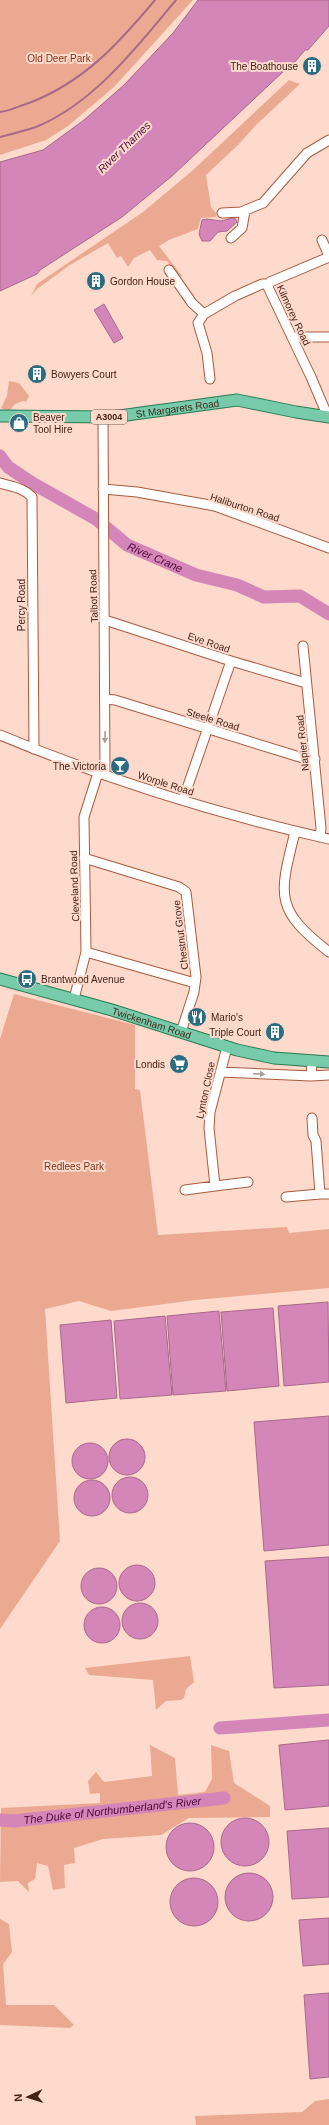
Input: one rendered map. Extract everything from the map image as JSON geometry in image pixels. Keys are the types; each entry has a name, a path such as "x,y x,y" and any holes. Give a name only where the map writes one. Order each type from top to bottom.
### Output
{"main road":[{"name":"St Margarets Road","path":"0,416 27,415 103,418 237,400 329,417"},
{"name":"Twickenham Road","path":"0,979 74,999 263,1057 329,1062"}],"street":[{"path":"222,213 245,211 263,204 307,153 329,140"},
{"path":"231,238 242,228 245,211"},
{"path":"322,240 329,257"},
{"name":"Kilmorey Road","path":"329,257 268,284 268,287 329,417"},
{"path":"169,270 192,303 204,314"},
{"path":"210,379 207,353 198,323 204,314 235,296 262,284 268,284"},
{"path":"292,337 329,337"},
{"name":"Talbot Road","path":"101,774 106,699 103,533 103,418"},
{"name":"Percy Road","path":"0,483 17,486 26,490 32,497 34,749"},
{"name":"Haliburton Road","path":"103,489 137,492 215,506 329,548"},
{"name":"Eve Road","path":"105,620 231,662 306,683"},
{"name":"Napier Road","path":"303,646 321,828 325,838"},
{"path":"184,800 231,662"},
{"name":"Steele Road","path":"106,699 115,700 306,759 314,759"},
{"name":"Worple Road","path":"0,735 101,774 219,812 295,832 325,838"},
{"name":"Cleveland Road","path":"74,999 86,952 84,817 101,774"},
{"path":"295,832 285,876 285,900 294,920 299,926 329,952"},
{"name":"Chestnut Grove","path":"84,858 179,886 186,892 195,983 181,1032"},
{"path":"86,952 195,983"},
{"name":"Lynton Close","path":"215,1186 209,1128 210,1112 227,1047"},
{"path":"310,1076 312,1061"},
{"path":"220,1072 310,1076 329,1075"},
{"path":"286,1197 324,1194 316,1141 313,1135 312,1118"},
{"path":"185,1190 248,1182"}],"green space":[{"name":"Old Deer Park","path":"0,0 193,0 114,87 68,126 46,140 0,155"},
{"path":"289,80 300,84 206,175 211,207 217,214 216,217 201,218 198,229 169,240 159,246 182,276 179,279 167,261 157,260 150,250 134,258 128,267 121,256 117,258 108,243 70,265 37,289 31,296 37,284 143,212 192,171"},
{"path":"9,381 19,383 29,396 26,402 23,401 15,404 9,411 1,408 7,396"},
{"name":"Redlees Park","path":"14,994 135,1025 135,1089 140,1090 158,1235 287,1227 289,1233 329,1229 329,1288 196,1300 111,1311 79,1301 45,1309 60,1541 0,1629 0,1039"},
{"path":"190,1656 194,1682 186,1689 184,1698 181,1700 166,1701 156,1710 153,1680 89,1675 85,1668"},
{"path":"150,1745 175,1758 178,1795 205,1792 212,1779 211,1745 229,1751 234,1783 270,1806 270,1817 189,1818 161,1835 103,1839 74,1848 75,1863 64,1865 65,1888 53,1890 48,1866 37,1863 35,1879 28,1883 29,1892 18,1881 0,1882 1,1808 100,1803 100,1793 90,1794 88,1781 96,1772 104,1782 152,1776"},
{"path":"0,1919 9,1924 12,1952 3,1964 6,2005 54,2005 74,2025 70,2028 0,2025"},
{"path":"329,2099 329,2125 196,2125 195,2116 302,2112 315,2101"}],"water":[{"name":"River Thames","path":"198,0 329,0 329,26 308,50 305,50 289,69 286,69 172,176 122,217 40,270 37,274 0,291 0,162 43,150 84,120 124,85 173,33"},
{"path":"235,218 237,222 227,231 218,232 210,241 202,241 199,234 202,220 207,219 221,221"},
{"path":"104,304 123,338 114,343 94,310"},
{"path":"328,1302 329,1382 284,1386 278,1306"},
{"path":"273,1308 279,1386 227,1391 221,1312"},
{"path":"219,1311 226,1391 173,1395 167,1316"},
{"path":"165,1316 172,1395 120,1399 114,1321"},
{"path":"111,1320 117,1398 66,1403 60,1325"},
{"path":"329,1416 329,1545 264,1551 254,1422"},
{"path":"130,1439 140,1444 144,1450 144,1464 140,1470 134,1474 124,1475 114,1470 110,1464 109,1454 114,1444 120,1440"},
{"path":"93,1443 103,1448 107,1454 107,1468 103,1474 97,1478 87,1479 77,1474 73,1468 72,1458 77,1448 83,1444"},
{"path":"133,1477 143,1482 147,1488 147,1502 143,1508 137,1512 127,1513 117,1508 113,1502 112,1492 117,1482 123,1478"},
{"path":"95,1480 105,1485 109,1491 109,1505 105,1511 99,1515 89,1516 79,1511 75,1505 74,1495 79,1485 85,1481"},
{"path":"329,1557 329,1685 274,1688 265,1561"},
{"path":"140,1565 150,1570 154,1576 154,1590 150,1596 144,1600 134,1601 124,1596 120,1590 119,1580 124,1570 130,1566"},
{"path":"102,1568 112,1573 116,1579 116,1593 112,1599 106,1603 96,1604 86,1599 82,1593 81,1583 86,1573 92,1569"},
{"path":"143,1603 153,1608 157,1614 157,1628 153,1634 147,1638 137,1639 127,1634 123,1628 122,1618 127,1608 133,1604"},
{"path":"105,1607 115,1612 119,1618 119,1632 115,1638 109,1642 99,1643 89,1638 85,1632 84,1622 89,1612 95,1608"},
{"path":"329,1740 329,1806 285,1810 279,1745"},
{"path":"240,1818 250,1818 259,1822 265,1828 268,1833 268,1851 259,1862 250,1866 240,1866 231,1862 225,1856 221,1847 221,1837 225,1828 231,1822"},
{"path":"185,1823 195,1823 204,1827 210,1833 213,1838 213,1856 204,1867 195,1871 185,1871 176,1867 170,1861 166,1852 166,1842 170,1833 176,1827"},
{"path":"329,1828 329,1897 292,1899 287,1831"},
{"path":"244,1873 254,1873 263,1877 269,1883 272,1888 272,1906 263,1917 254,1921 244,1921 235,1917 229,1911 225,1902 225,1892 229,1883 235,1877"},
{"path":"189,1878 199,1878 208,1882 214,1888 217,1893 217,1911 208,1922 199,1926 189,1926 180,1922 174,1916 170,1907 170,1897 174,1888 180,1882"},
{"path":"329,1918 329,1964 303,1966 299,1920"},
{"path":"329,1993 329,2077 310,2079 304,1995"}],"waterway":[{"path":"0,112 11,110 49,94 83,73 99,60 127,32 155,0"},
{"path":"0,137 36,127 57,117 77,104 113,72 176,0"},
{"name":"River Crane","path":"0,456 8,467 32,483 96,519 127,545 196,575 237,585 264,597 300,596 329,614"},
{"name":"The Duke of Northumberland's River","path":"220,1728 329,1720"},
{"name":"The Duke of Northumberland's River","path":"0,1820 14,1821 224,1798"}],"place":[{"name":"The Boathouse","path":"312,66"},
{"name":"Gordon House","path":"96,281"},
{"name":"Bowyers Court","path":"37,374"},
{"name":"Beaver Tool Hire","path":"19,423"},
{"name":"The Victoria","path":"120,766"},
{"name":"Brantwood Avenue","path":"27,979"},
{"name":"Mario's","path":"197,1017"},
{"name":"Triple Court","path":"275,1032"},
{"name":"Londis","path":"179,1064"}]}
